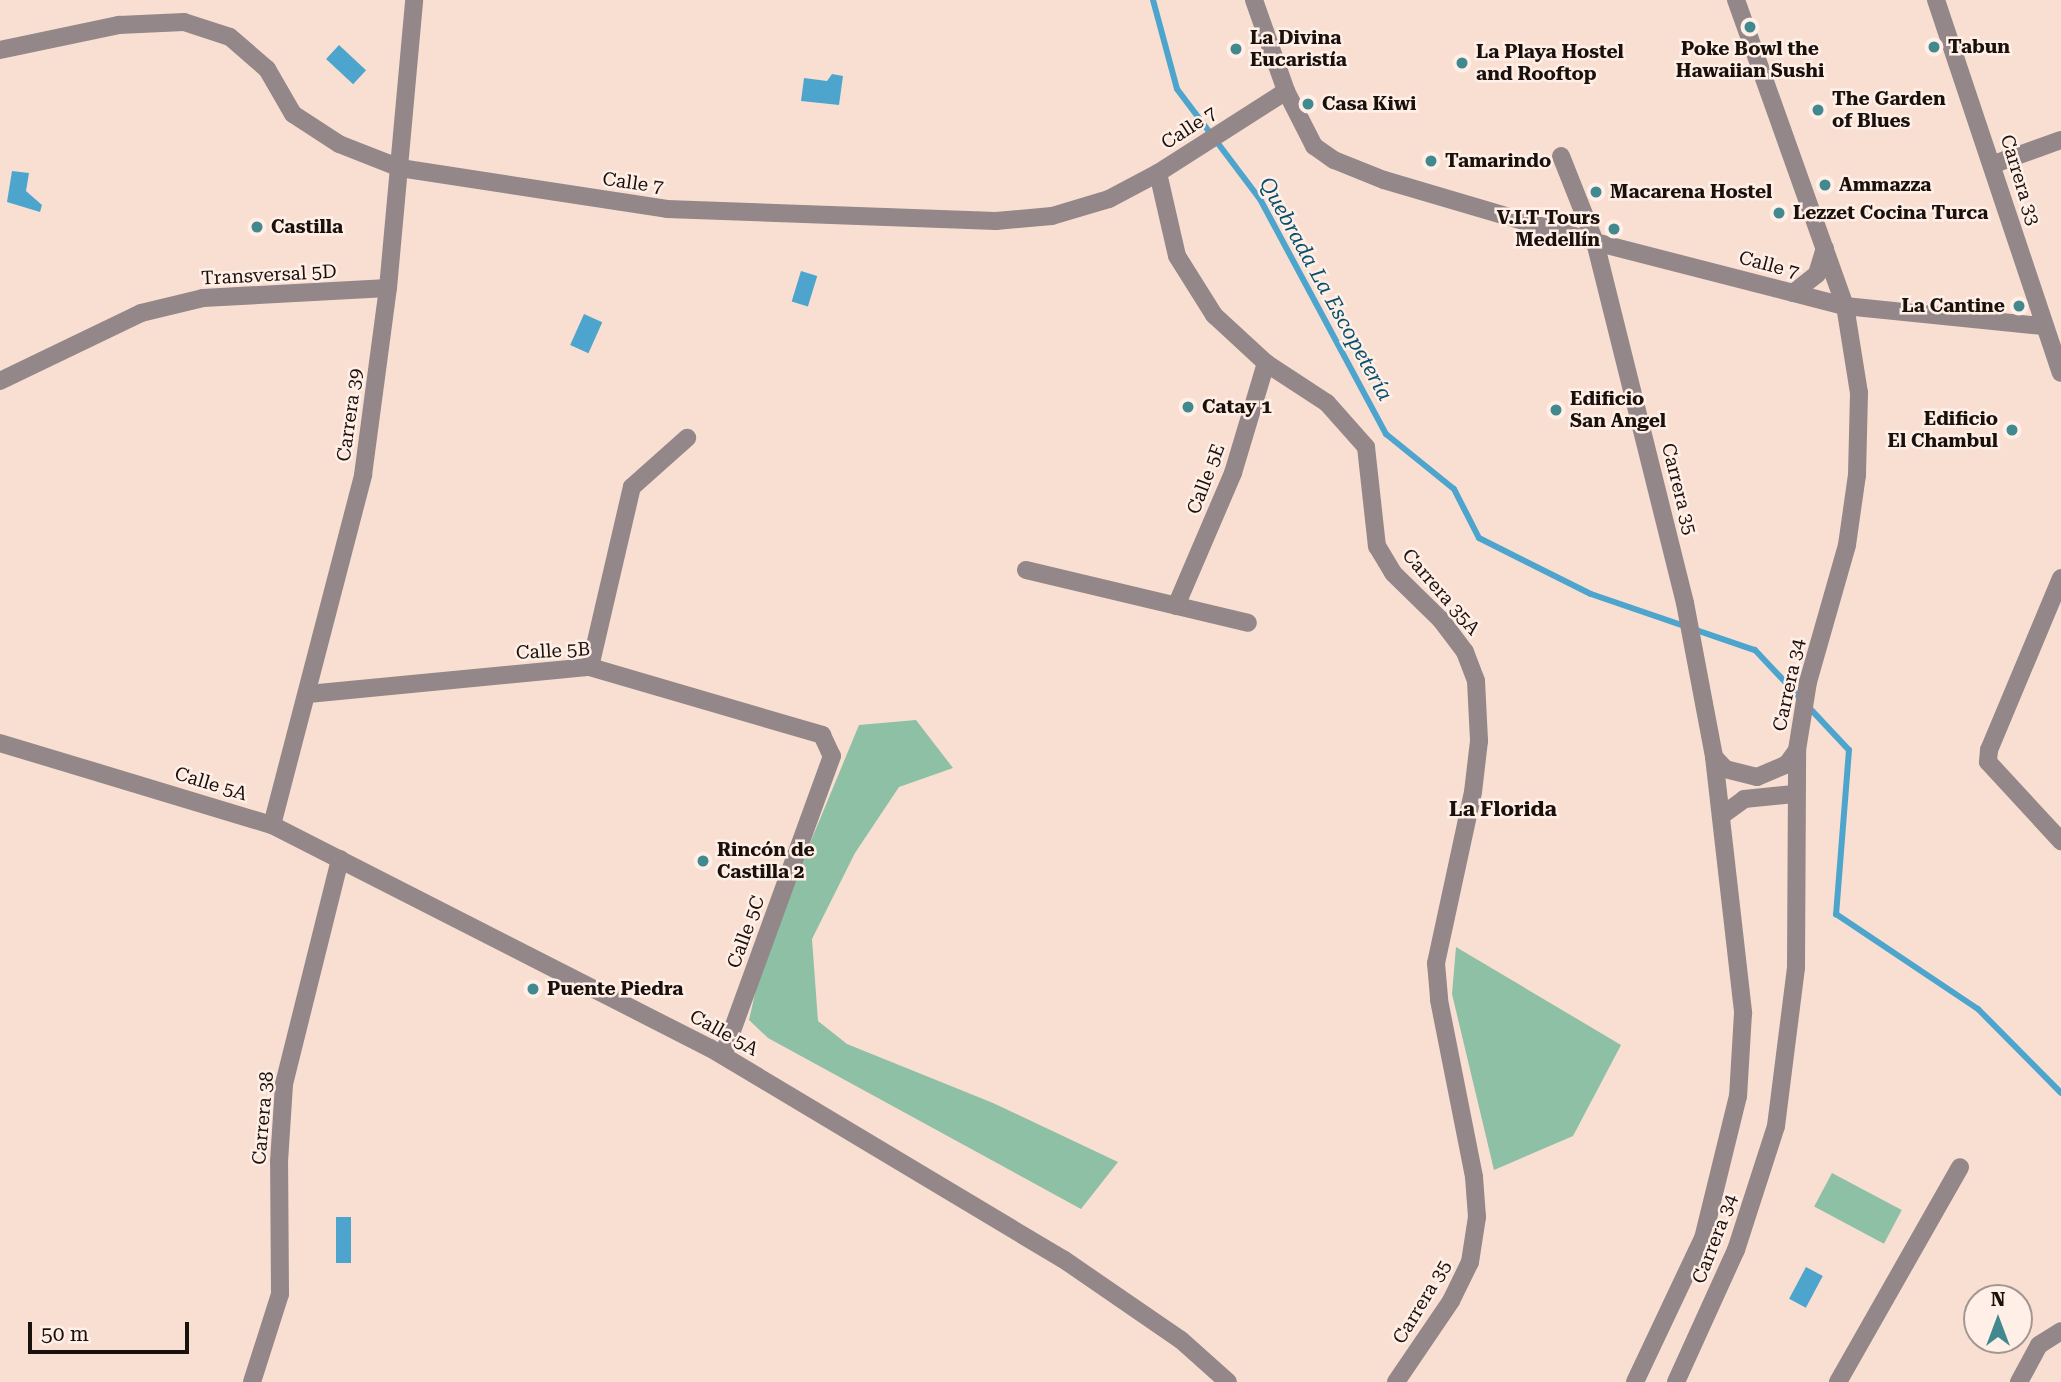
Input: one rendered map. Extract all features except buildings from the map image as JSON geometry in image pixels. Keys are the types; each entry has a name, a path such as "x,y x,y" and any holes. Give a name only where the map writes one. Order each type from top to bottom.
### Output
{"street":[{"name":"Carrera 39","path":"272,825 363,475 388,288 414,0"},
{"path":"1254,0 1286,91"},
{"name":"Carrera 34","path":"1676,1382 1736,1250 1778,1114 1796,968 1794,794 1797,750 1808,682 1847,545 1857,475 1859,393 1846,306 1736,0"},
{"name":"Carrera 33","path":"1936,0 1994,164 2041,326 2061,373"},
{"name":"Calle 7","path":"0,50 119,25 184,22 230,37 267,69 293,114 340,144 400,168 667,209 996,220 1052,216 1109,199 1158,173 1286,91 1314,146 1334,160 1384,180 1595,242 1846,306 2041,326"},
{"path":"1994,164 2061,140"},
{"name":"Carrera 35","path":"1561,156 1595,242 1685,603 1714,757"},
{"name":"Carrera 35A","path":"1158,173 1177,256 1193,287 1214,315 1266,363 1328,403 1366,447 1377,546 1393,573 1441,620 1465,652 1476,681 1479,741 1473,792 1436,963 1438,1000 1461,1115"},
{"path":"1793,293 1817,274 1825,248"},
{"name":"Transversal 5D","path":"0,381 141,313 203,298 388,288"},
{"name":"Calle 5E","path":"1176,606 1233,473 1266,363"},
{"path":"590,667 632,487 687,438"},
{"path":"1026,570 1248,623"},
{"path":"2061,578 1989,750 1988,762 2061,841"},
{"name":"Calle 5B","path":"308,694 590,667 822,735 829,745"},
{"name":"Calle 5A","path":"0,743 272,825 723,1055 1063,1259 1181,1340 1228,1382"},
{"name":"Calle 5C","path":"723,1055 832,756 829,745"},
{"path":"1714,757 1726,769 1757,777 1780,768 1797,750"},
{"name":"Carrera 34","path":"1635,1382 1703,1238 1738,1097 1743,1013 1714,757"},
{"path":"1721,816 1744,799 1794,794"},
{"name":"Carrera 38","path":"252,1382 280,1294 279,1162 284,1084 340,859"},
{"name":"Carrera 35","path":"1396,1382 1451,1301 1470,1262 1477,1217 1461,1115"},
{"path":"1838,1382 1960,1167"},
{"path":"2019,1382 2039,1345 2061,1331"}],"green space":[{"path":"916,720 953,768 899,787 855,853 812,939 818,1021 847,1044 993,1103 1118,1162 1081,1209 768,1038 749,1020 764,954 859,725"},
{"path":"1456,947 1621,1045 1573,1136 1494,1170 1452,994"},
{"path":"1832,1173 1902,1210 1884,1244 1814,1207"}],"water":[{"path":"339,45 366,70 353,84 326,59"},
{"path":"832,74 843,76 839,105 801,101 804,78 827,81"},
{"path":"12,171 29,173 26,191 42,205 40,212 7,202"},
{"path":"801,271 817,276 808,307 792,302"},
{"path":"584,314 602,322 588,353 570,345"},
{"path":"336,1217 351,1217 351,1263 336,1263"},
{"path":"1806,1267 1823,1276 1806,1308 1789,1299"}],"waterway":[{"name":"Quebrada La Escopetería","path":"1153,0 1177,89 1260,199 1386,434 1454,489 1479,538 1591,594 1755,650 1849,750 1836,914 1978,1009 2061,1093"}],"place":[{"name":"Poke Bowl the Hawaiian Sushi","path":"1750,27"},
{"name":"Tabun","path":"1934,47"},
{"name":"La Divina Eucaristía","path":"1236,49"},
{"name":"La Playa Hostel and Rooftop","path":"1462,63"},
{"name":"Casa Kiwi","path":"1308,104"},
{"name":"The Garden of Blues","path":"1818,110"},
{"name":"Tamarindo","path":"1431,161"},
{"name":"Ammazza","path":"1825,185"},
{"name":"Macarena Hostel","path":"1596,192"},
{"name":"Lezzet Cocina Turca","path":"1779,213"},
{"name":"Castilla","path":"257,227"},
{"name":"V.I.T Tours Medellín","path":"1614,229"},
{"name":"La Cantine","path":"2019,306"},
{"name":"Catay 1","path":"1188,407"},
{"name":"Edificio San Angel","path":"1556,410"},
{"name":"Edificio El Chambul","path":"2012,430"},
{"name":"Rincón de Castilla 2","path":"703,861"},
{"name":"Puente Piedra","path":"533,989"}],"district":[{"name":"La Florida","path":"1503,809"}]}
